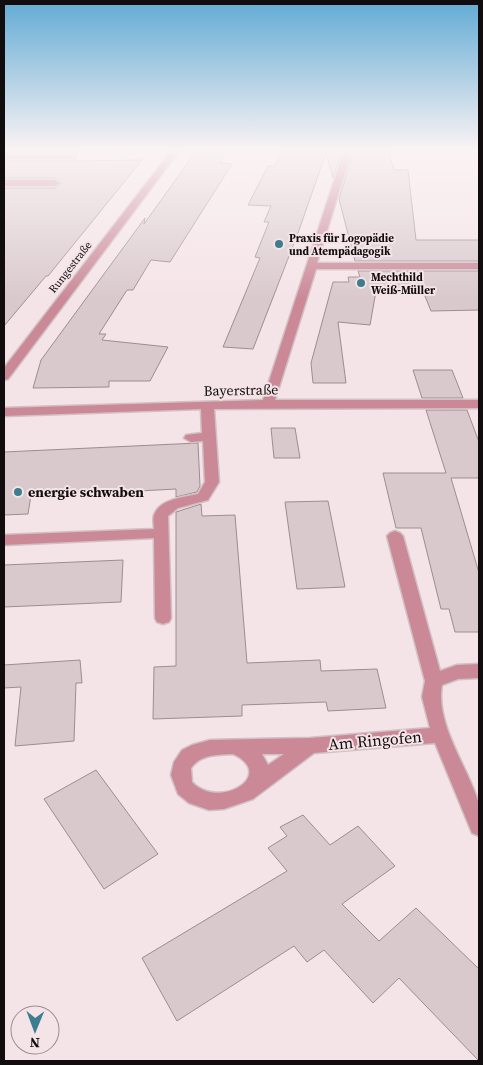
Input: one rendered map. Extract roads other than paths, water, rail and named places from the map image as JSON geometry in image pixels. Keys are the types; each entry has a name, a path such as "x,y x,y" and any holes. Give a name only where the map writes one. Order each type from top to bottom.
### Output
{"street":[{"name":"Rungestraße","path":"4,376 138,200"},
{"path":"268,404 333,200"},
{"path":"312,266 479,266"},
{"name":"Bayerstraße","path":"4,412 207,405 479,404"},
{"path":"163,618 161,514 173,505 203,497 212,482 207,405"},
{"path":"191,438 209,437"},
{"path":"4,540 162,534"},
{"name":"Am Ringofen","path":"395,536 434,681 431,698 441,734 479,827"},
{"path":"434,681 457,672 479,672"},
{"name":"Am Ringofen","path":"310,746 246,793 234,797 212,801 202,800 192,796 185,789 181,780 183,763 190,756 208,748 233,746 310,746 441,734"},
{"path":"233,746 242,748 257,760 259,777 255,785"}],"place":[{"name":"Praxis für Logopädie und Atempädagogik","path":"279,244"},
{"name":"Mechthild Weiß-Müller","path":"361,283"},
{"name":"energie schwaben","path":"18,492"}]}
